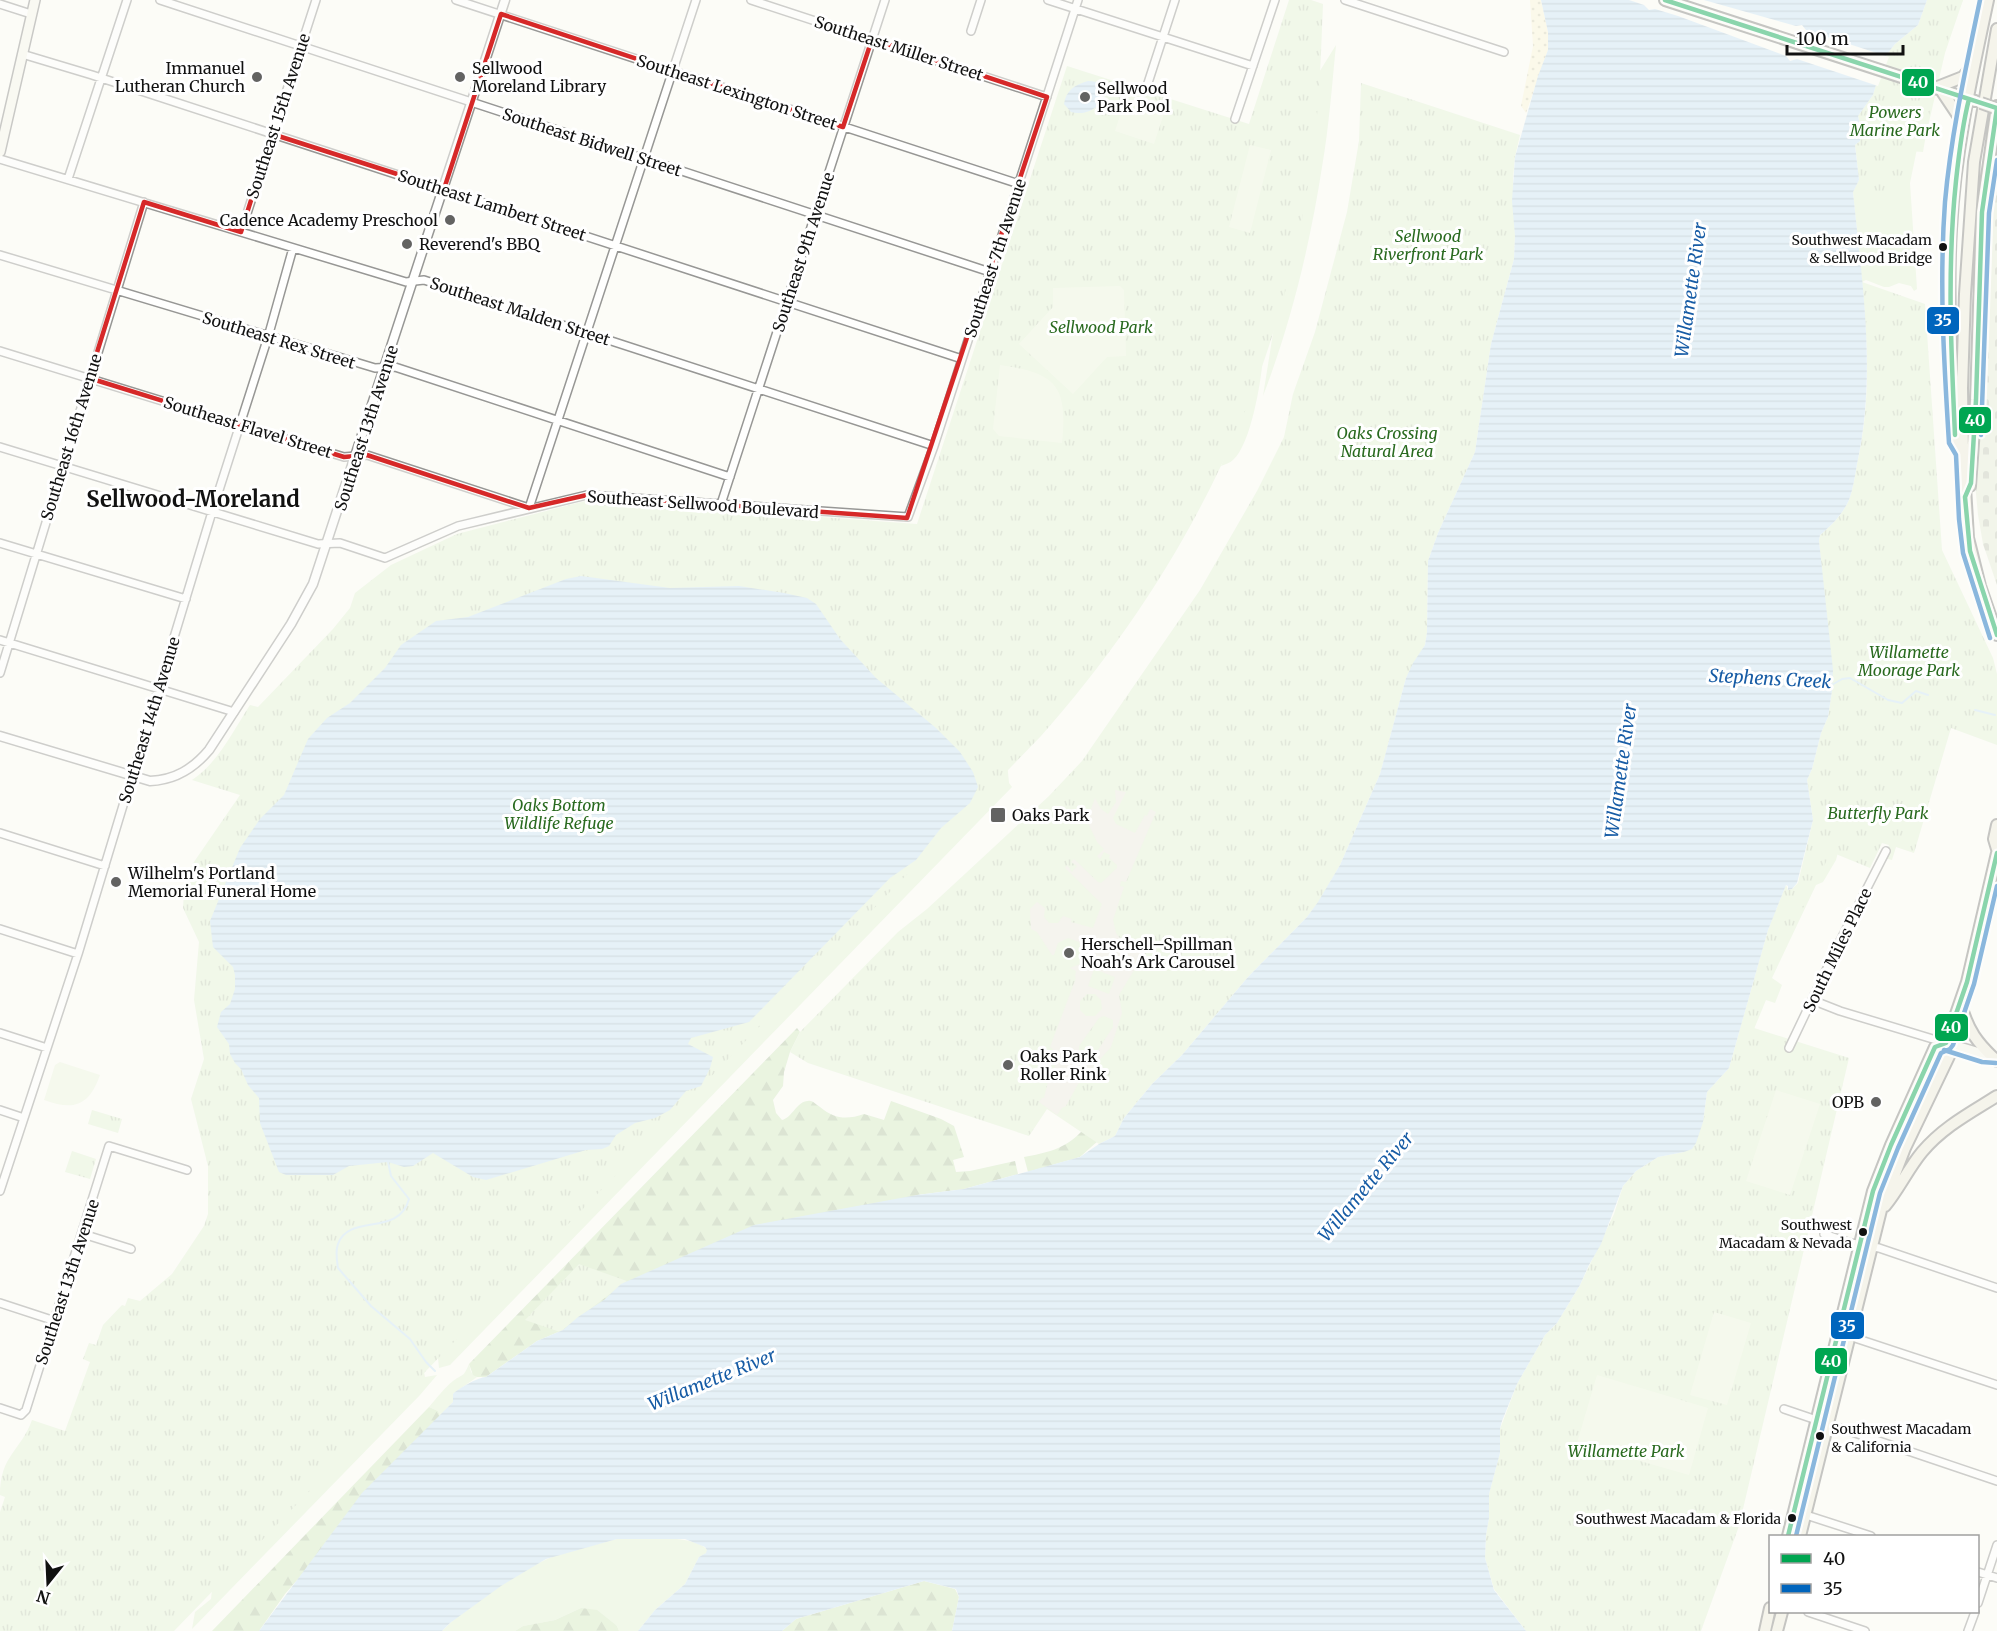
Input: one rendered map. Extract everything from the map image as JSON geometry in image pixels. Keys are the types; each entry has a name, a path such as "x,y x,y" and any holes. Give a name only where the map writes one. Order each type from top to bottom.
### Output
{"main road":[{"path":"0,152 35,0"},
{"path":"1665,0 1996,107 1982,212 1971,483 1965,497"},
{"path":"1963,452 1956,442 1951,337 1951,228 1963,123 1988,0"},
{"path":"1997,29 1974,162 1965,294 1963,452 1970,551 1997,635"},
{"path":"1937,89 1963,77 1974,64"},
{"path":"1937,89 1963,123"},
{"path":"1946,1043 1961,1004 1997,851 1994,839 1997,825"},
{"path":"1961,1004 1970,1032 1995,1058"},
{"path":"1800,1535 1881,1210 1905,1148 1951,1052 1946,1043"},
{"path":"1788,1535 1858,1245 1891,1145 1935,1047 1946,1043 1995,1058"},
{"path":"1881,1210 1895,1194 1914,1162 1931,1142 1960,1117 1997,1096"},
{"path":"1765,1631 1769,1613"},
{"path":"1778,1631 1782,1613"}],"street":[{"path":"68,179 127,0"},
{"name":"Southeast Bidwell Street","path":"160,0 990,272"},
{"name":"Southeast 15th Avenue","path":"241,232 316,0"},
{"name":"Southeast Lexington Street","path":"456,0 1019,184"},
{"name":"Southeast 13th Avenue","path":"0,736 142,780 159,781 172,778 191,767 209,750 314,584 505,0"},
{"path":"530,508 696,0"},
{"name":"Southeast Miller Street","path":"751,0 1047,96"},
{"name":"Southeast 9th Avenue","path":"720,504 885,0"},
{"path":"971,31 981,0"},
{"path":"1048,0 1252,66"},
{"name":"Southeast 7th Avenue","path":"909,516 934,446 1078,0"},
{"path":"1148,86 1175,0"},
{"path":"1235,119 1275,0"},
{"path":"1345,0 1504,52"},
{"path":"0,4 31,14"},
{"name":"Southeast Lambert Street","path":"22,54 444,189 962,359"},
{"name":"Southeast Malden Street","path":"0,159 406,282 424,280 934,446"},
{"name":"Southeast 16th Avenue","path":"0,673 144,202"},
{"name":"Southeast 14th Avenue","path":"0,1191 78,954 239,424 268,337 293,248"},
{"name":"Southeast Rex Street","path":"0,255 375,368 396,367 730,477"},
{"name":"Southeast Flavel Street","path":"0,351 344,457 367,455 530,508"},
{"name":"Southeast Sellwood Boulevard","path":"0,447 318,544 340,543 387,558 458,526 587,495 909,516"},
{"path":"0,543 186,599"},
{"path":"0,640 234,712"},
{"path":"0,833 105,866"},
{"name":"South Miles Place","path":"1789,1048 1886,851"},
{"path":"0,930 78,954"},
{"path":"1812,1000 1840,1011 1946,1043"},
{"path":"0,1033 47,1048"},
{"path":"0,1110 24,1118"},
{"name":"Southeast 13th Avenue","path":"0,1408 21,1414 26,1410 109,1146 187,1170"},
{"path":"82,1234 131,1249"},
{"path":"1824,1234 1997,1288"},
{"path":"0,1303 55,1321"},
{"path":"1849,1336 1997,1385"},
{"path":"1784,1409 1997,1481"},
{"path":"1806,1515 1868,1535"},
{"path":"1979,1597 1997,1545"},
{"path":"1979,1573 1997,1578"},
{"path":"1814,1613 1865,1631"},
{"path":"1968,1631 1973,1613"}],"highlighted area":[{"path":"501,14 843,127 872,39 1047,97 907,518 587,495 529,508 367,455 344,457 89,378 144,202 241,232 272,134 444,189"}],"green space":[{"name":"Oaks Bottom Wildlife Refuge","path":"1289,0 1311,0 1323,4 1314,144 1301,227 1281,307 1255,385 1223,461 1186,534 1143,604 1094,672 1041,736 174,1631 0,1631 0,1512 5,1497 0,1495 3,1471 7,1462 32,1420 65,1431 90,1362 83,1359 89,1343 96,1345 103,1325 122,1305 125,1306 128,1298 140,1301 172,1274 204,1226 208,1214 208,1166 191,1099 204,1059 194,1000 199,942 183,908 185,875 240,795 192,780 217,756 250,705 258,707 333,629 350,608 355,593 391,565 457,534 589,500 917,524 1067,66 1249,124"},
{"name":"Powers Marine Park","path":"1927,0 1963,0 1951,30 1934,87 1923,152 1910,151 1905,197 1853,192 1859,180 1855,145 1860,141 1861,129 1858,116 1873,95 1884,58 1895,44 1918,25"},
{"path":"1955,0 1963,0 1945,53 1926,135 1920,134 1910,183 1917,289 1914,291 1911,286 1899,283 1884,287 1866,280 1862,282 1853,192"},
{"path":"1336,45 1327,137 1312,225 1291,312 1263,396 1313,82"},
{"path":"1361,83 1520,135 1513,178 1514,259 1491,344 1475,452 1438,533 1428,561 1425,645 1406,678 1380,774 1340,865 1307,917 1248,977 1182,1055 1152,1084 1124,1118 1115,1136 1099,1144 1047,1109 1029,1136 808,1063 790,1052 800,1032 898,932 927,909 1049,796 1082,761 1200,590 1257,491 1284,437 1293,394 1315,332 1347,212 1359,141"},
{"path":"1128,91 1167,104 1154,144 1115,131"},
{"path":"1250,145 1271,150 1250,233 1229,227"},
{"path":"1997,178 1997,585 1983,544 1975,484 1983,399 1992,222"},
{"name":"Willamette Park","path":"1862,282 1925,304 1942,550 1993,658 1997,674 1997,745 1951,728 1914,853 1896,847 1892,860 1885,858 1889,845 1882,843 1870,868 1831,852 1770,974 1754,1028 1849,1058 1739,1526 1701,1631 1526,1631 1494,1589 1485,1558 1489,1494 1500,1453 1500,1429 1517,1384 1545,1335 1557,1323 1580,1285 1614,1214 1623,1186 1636,1171 1658,1157 1684,1152 1703,1122 1707,1092 1729,1068 1768,930 1786,885 1788,890 1798,883 1813,820 1807,780 1828,717 1832,691 1819,541 1820,535 1836,519 1849,500 1865,419 1867,351"},
{"name":"Sellwood Park","path":"1120,286 1124,290 1126,356 1107,357 1073,394 1019,344 1053,307 1053,288"},
{"path":"1263,358 1257,396 1245,441 1233,460 1221,466"},
{"path":"1000,365 1034,372 1054,385 1063,407 1062,443 999,436 993,429"},
{"path":"1007,762 1009,783 1012,787 450,1365 439,1368 438,1358"},
{"path":"1841,840 1836,860 1823,882 1816,885 1772,978 1782,985 1775,1003 1766,1000 1754,1029 1742,1024 1774,912"},
{"path":"797,1028 800,1032 790,1052 784,1072 783,1086 773,1100 776,1113 782,1120 786,1119 801,1104 810,1101 836,1116 846,1118 864,1114 884,1120 891,1101 954,1126 964,1157 953,1160 956,1172 1015,1161 1018,1174 964,1189 917,1195 563,1330 537,1341 486,1377 473,1375 469,1364"},
{"path":"60,1062 100,1075 91,1094 79,1103 64,1105 44,1100 55,1065"},
{"path":"1776,1090 1820,1104 1790,1195 1746,1181"},
{"path":"92,1110 122,1119 118,1133 88,1124"},
{"path":"1110,1130 1080,1157 1028,1172 1024,1157 1062,1146 1081,1132"},
{"path":"72,1151 96,1159 90,1179 65,1172"},
{"path":"579,1264 627,1281 560,1332 525,1320"},
{"path":"1714,1312 1751,1323 1727,1405 1690,1395"},
{"path":"469,1364 471,1372 477,1377 453,1394 453,1402 440,1416 438,1411 429,1407 443,1390 464,1373"},
{"path":"424,1372 425,1377 437,1375 192,1629 195,1612 211,1599 212,1590"},
{"path":"1597,1375 1708,1408 1689,1475 1577,1443"},
{"path":"429,1407 438,1411 440,1416 285,1594 259,1631 212,1631"},
{"path":"617,1539 678,1539 690,1541 708,1550 699,1557 685,1584 655,1610 638,1631 619,1631 617,1626 581,1608 555,1620 523,1626 515,1631 442,1631 477,1602 532,1566 561,1553"},
{"path":"924,1581 955,1589 959,1597 952,1631 782,1631 796,1619"},
{"path":"581,1608 597,1610 617,1626 619,1631 515,1631 523,1626 555,1620"}],"sand":[{"path":"1530,0 1541,0 1548,32 1548,50 1526,113 1521,106 1533,46"}],"shaded area":[{"path":"1115,790 1126,792 1113,818 1116,824 1135,833 1150,809 1156,812 1126,882 1121,881 1120,886 1124,887 1113,920 1116,933 1122,941 1130,947 1145,952 1119,995 1122,1013 1111,1047 1078,1084 1066,1106 1057,1115 1039,1102 1044,1098 1048,1082 1051,1082 1058,1054 1050,1047 1076,978 1076,971 1070,968 1080,964 1084,953 1079,942 1068,938 1058,943 1052,955 1037,932 1031,929 1030,909 1037,902 1045,908 1044,917 1049,923 1058,923 1063,916 1072,919 1071,922 1093,928 1102,904 1065,868 1067,865 1072,872 1077,866 1071,862 1074,859 1101,883 1117,868 1117,865 1109,858 1110,855 1104,852 1100,859 1097,856 1104,849 1097,842 1088,817 1095,798 1101,809 1108,814 1116,802","holes":["1094,969 1115,977 1109,994 1088,986","1087,994 1095,994 1101,1000 1102,1009 1095,1016 1086,1016 1080,1010 1080,1001","1104,1016 1113,1020 1113,1027 1094,1056 1085,1059 1079,1054 1079,1046 1099,1018"]}],"water":[{"name":"Willamette River","path":"1541,0 1927,0 1918,25 1895,44 1884,58 1873,95 1858,116 1861,129 1860,141 1855,145 1859,180 1853,192 1866,328 1866,396 1863,430 1850,496 1840,515 1820,535 1819,541 1833,670 1828,717 1807,780 1813,820 1797,883 1788,890 1786,885 1768,930 1729,1068 1707,1092 1703,1122 1696,1143 1692,1149 1684,1152 1658,1157 1636,1171 1623,1186 1601,1244 1580,1285 1557,1323 1545,1335 1517,1384 1502,1421 1500,1453 1489,1494 1485,1558 1494,1590 1526,1631 952,1631 959,1597 956,1589 924,1581 796,1619 782,1631 638,1631 655,1610 685,1584 699,1557 707,1550 685,1539 617,1539 546,1559 501,1586 442,1631 259,1631 362,1493 453,1402 453,1394 459,1389 486,1377 537,1341 563,1330 604,1300 621,1284 754,1225 917,1195 964,1189 1080,1157 1115,1136 1124,1118 1152,1084 1182,1055 1248,977 1307,917 1340,865 1380,774 1406,678 1425,645 1428,561 1438,533 1475,452 1491,344 1514,259 1512,201 1515,157 1538,76 1548,50 1548,32"},
{"name":"Sellwood Park Pool","path":"1088,81 1098,83 1103,87 1105,93 1102,100 1090,111 1071,112 1064,104 1067,95 1075,86"},
{"path":"581,576 670,588 739,586 807,598 816,604 840,639 876,678 936,728 960,752 973,772 978,787 970,803 941,828 916,860 890,878 749,1022 691,1038 688,1044 713,1057 701,1086 686,1091 670,1110 655,1118 635,1123 616,1135 609,1146 586,1150 486,1180 473,1177 433,1153 413,1166 404,1167 388,1162 349,1166 333,1175 286,1175 279,1172 260,1123 259,1098 248,1085 241,1069 230,1054 229,1044 217,1027 221,1012 230,1004 235,989 235,975 233,967 213,947 210,921 240,848 260,819 284,795 308,739 327,718 350,703 385,668 401,645 436,621 468,617 566,579"}],"pier":[{"path":"1629,0 1704,0 1796,26 1802,25 1806,30 1889,57 1878,86 1797,59 1790,61 1786,56 1678,16 1655,9 1649,10 1644,5"}],"waterway":[{"name":"Stephens Creek","path":"1830,686 1842,679 1850,678 1888,700 1902,703 1916,691 1928,695"},
{"name":"Stephens Creek","path":"1975,710 1995,715"},
{"path":"388,1162 391,1176 409,1199 404,1211 395,1218 352,1229 344,1235 337,1247 338,1268 371,1306 410,1339 435,1371"}],"transit line":[{"name":"40","path":"1665,0 1997,108 1982,212 1976,400 1971,483 1965,497 1970,551 1997,635"},
{"name":"35","path":"1980,0 1951,151 1943,232 1942,293 1949,443 1956,455 1963,553 1990,638"},
{"name":"40","path":"1955,435 1951,340 1951,245 1958,160 1969,99"},
{"name":"35","path":"1981,435 1989,213 1997,160"},
{"name":"40","path":"1788,1535 1873,1191 1935,1047 1946,1043 1967,982 1997,853"},
{"name":"35","path":"1796,1535 1880,1193 1941,1053 1953,1045 1974,984 1997,886"},
{"name":"35","path":"1944,1050 1982,1062 1996,1063"}],"place":[{"name":"Immanuel Lutheran Church","path":"257,77"},
{"name":"Sellwood Moreland Library","path":"460,77"},
{"name":"Sellwood Park Pool","path":"1085,97"},
{"name":"Cadence Academy Preschool","path":"450,220"},
{"name":"Reverend's BBQ","path":"407,244"},
{"name":"Southwest Macadam & Sellwood Bridge","path":"1943,247"},
{"name":"Oaks Park","path":"998,815"},
{"name":"Wilhelm's Portland Memorial Funeral Home","path":"116,882"},
{"name":"Herschell–Spillman Noah's Ark Carousel","path":"1069,953"},
{"name":"Oaks Park Roller Rink","path":"1008,1065"},
{"name":"OPB","path":"1876,1102"},
{"name":"Southwest Macadam & Nevada","path":"1863,1232"},
{"name":"Southwest Macadam & California","path":"1820,1436"},
{"name":"Southwest Macadam & Florida","path":"1792,1518"}],"district":[{"name":"Sellwood-Moreland","path":"193,499"}],"park label":[{"name":"Sellwood Riverfront Park","path":"1428,245"},
{"name":"Oaks Crossing Natural Area","path":"1387,442"},
{"name":"Willamette Moorage Park","path":"1909,661"},
{"name":"Butterfly Park","path":"1878,813"}]}
